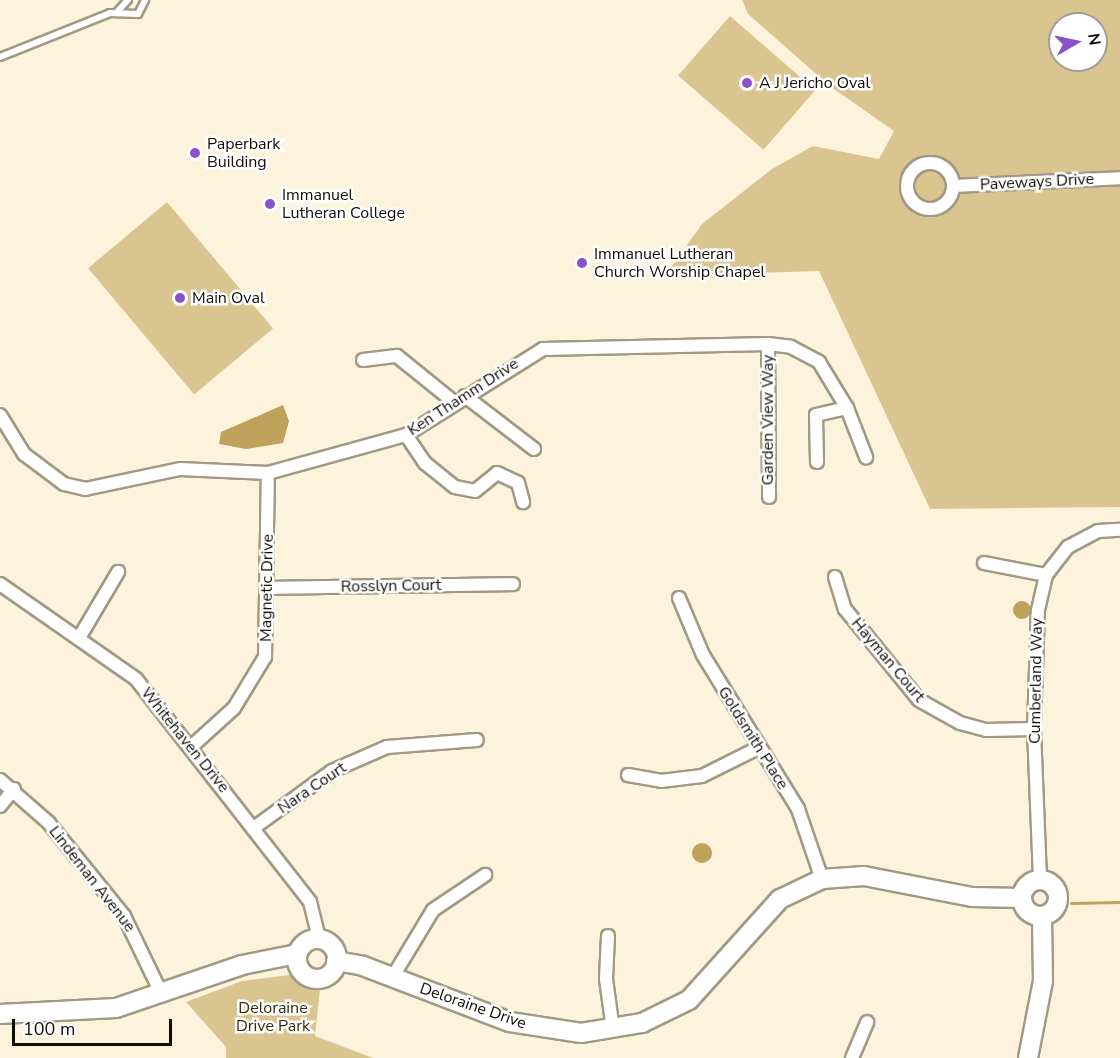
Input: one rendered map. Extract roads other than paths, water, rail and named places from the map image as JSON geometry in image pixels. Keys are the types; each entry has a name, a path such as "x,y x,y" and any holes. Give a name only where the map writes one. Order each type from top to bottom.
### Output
{"street":[{"name":"Paveways Drive","path":"953,186 1120,178"},
{"name":"Ken Thamm Drive","path":"0,414 24,454 64,484 85,489 180,469 268,473 406,435 543,349 768,344 791,347 819,362 847,408 866,457"},
{"name":"Garden View Way","path":"768,344 769,496"},
{"path":"363,360 398,356 534,449"},
{"path":"817,462 816,415 847,408"},
{"path":"406,435 425,464 455,487 475,491 497,473 518,483 523,502"},
{"name":"Magnetic Drive","path":"191,747 253,685 268,640 268,473"},
{"name":"Cumberland Way","path":"1040,879 1034,729 1038,610 1047,575 1068,547 1098,531 1120,530"},
{"path":"984,563 1047,575"},
{"path":"79,638 118,572"},
{"name":"Hayman Court","path":"835,577 845,609 919,700 960,723 986,730 1034,729"},
{"name":"Whitehaven Drive","path":"0,584 136,678 255,827 310,902 320,939"},
{"name":"Rosslyn Court","path":"269,588 513,584"},
{"name":"Goldsmith Place","path":"679,598 703,655 758,748 798,809 822,879"},
{"name":"Nara Court","path":"255,827 332,771 387,747 477,740"},
{"path":"628,775 661,781 702,776 758,748"},
{"name":"Lindeman Avenue","path":"0,780 14,789 124,916 162,995"},
{"path":"0,806 14,789"},
{"path":"392,978 433,910 485,875"},
{"name":"Deloraine Drive","path":"336,961 550,1032 613,1030 642,1023 689,1000 780,899 822,879 864,876 972,897 1022,898"},
{"path":"1040,879 1058,894 1053,911 1042,916 1026,910 1022,898 1029,883 1040,879"},
{"path":"1028,1058 1044,981 1042,916"},
{"path":"608,936 606,979 613,1030"},
{"path":"320,939 334,949 336,961 331,973 313,979 302,972 297,954 303,944 320,939"},
{"path":"0,1014 94,1012 162,995 242,965 297,954"},
{"path":"852,1058 867,1022"}],"lane":[{"path":"118,11 128,0"},
{"path":"0,57 118,11 141,12 145,0"}],"waterway":[{"path":"1071,903 1120,902"}],"place":[{"name":"A J Jericho Oval","path":"747,83"},
{"name":"Paperbark Building","path":"195,153"},
{"name":"Immanuel Lutheran College","path":"270,204"},
{"name":"Immanuel Lutheran Church Worship Chapel","path":"582,263"},
{"name":"Main Oval","path":"180,298"}],"park label":[{"name":"Deloraine Drive Park","path":"273,1017"}]}
